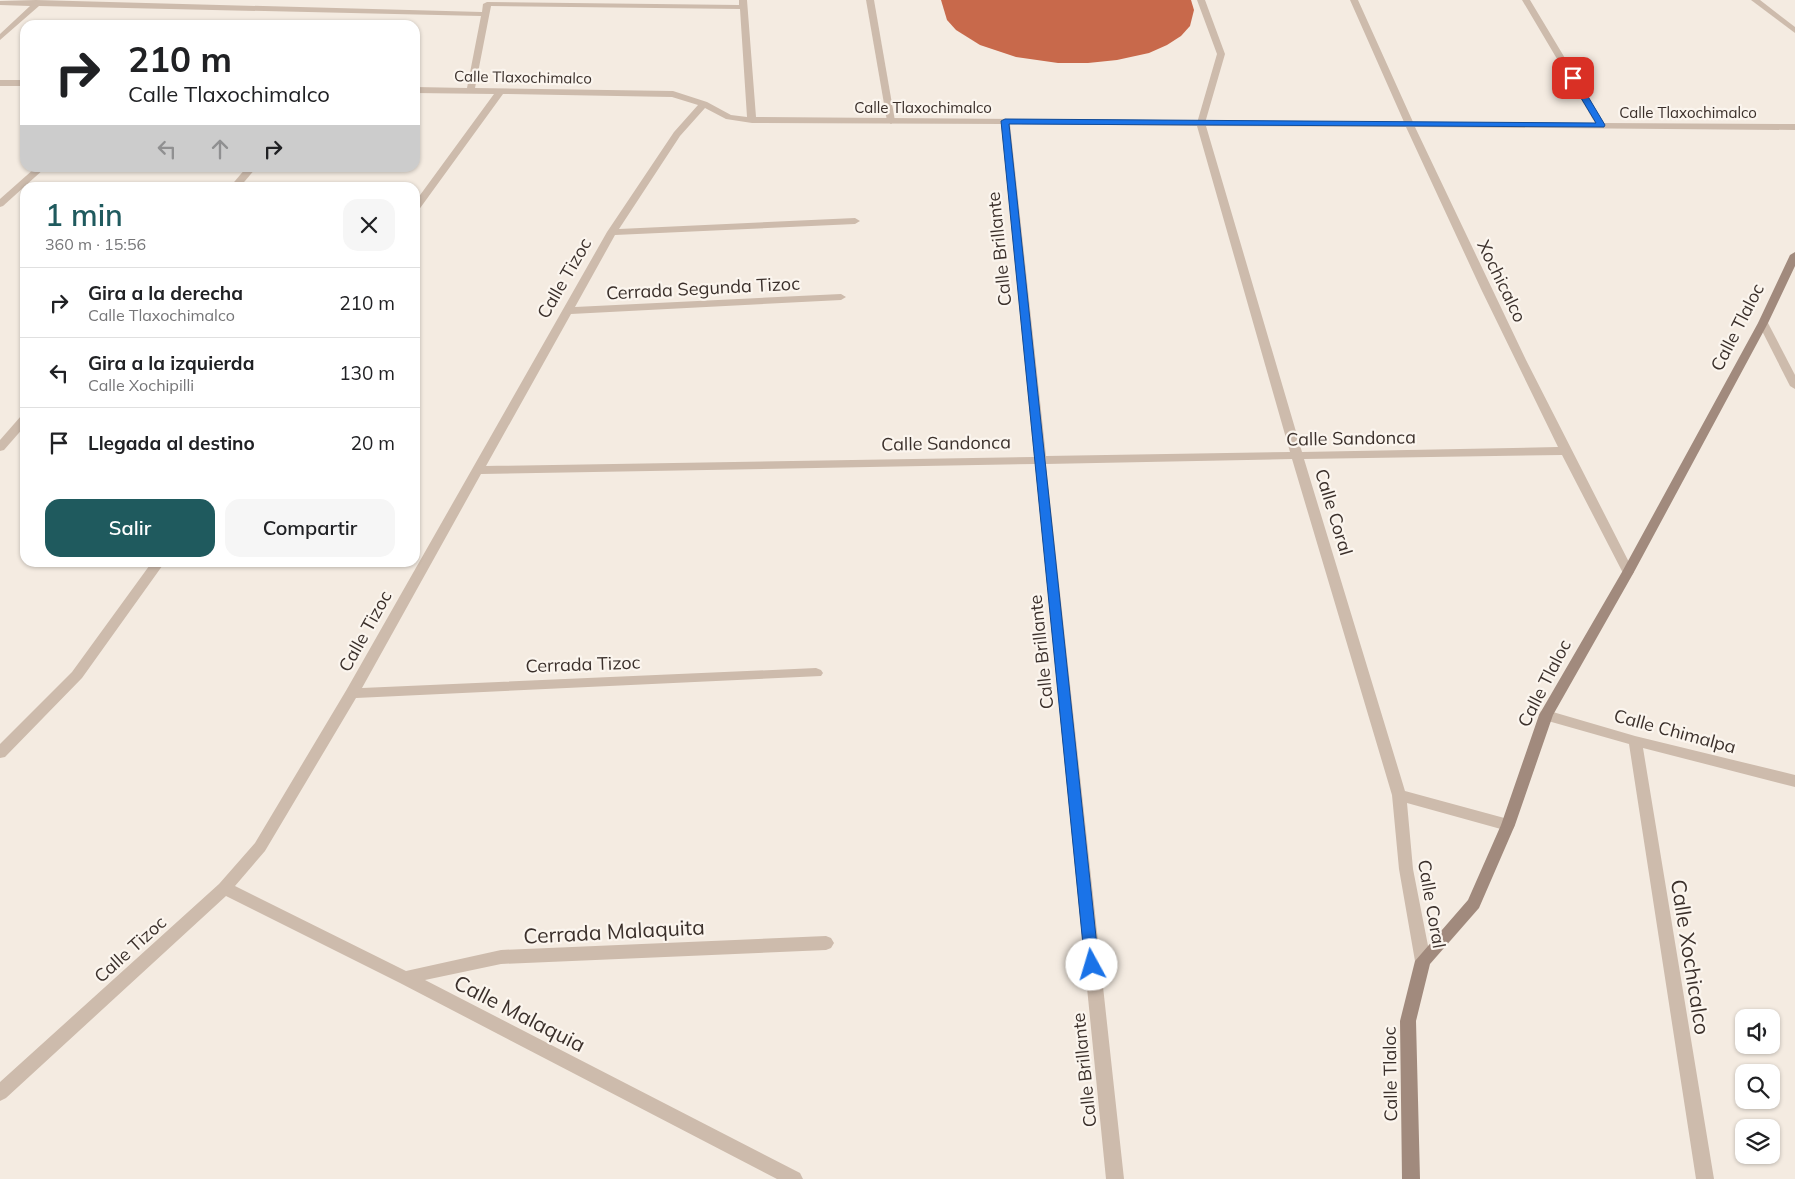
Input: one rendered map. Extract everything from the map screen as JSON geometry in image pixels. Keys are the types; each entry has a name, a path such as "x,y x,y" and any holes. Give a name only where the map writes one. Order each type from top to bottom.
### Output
{"street":[{"path":"870,0 891,121"},
{"path":"1200,0 1221,54 1201,123"},
{"name":"Xochicalco","path":"1354,0 1408,124 1564,451 1628,572"},
{"path":"1526,0 1601,125"},
{"path":"1755,0 1795,31"},
{"path":"0,3 39,2 486,14"},
{"path":"0,38 39,2"},
{"path":"471,90 488,2 743,3 752,120"},
{"path":"0,83 20,83"},
{"name":"Calle Tlaxochimalco","path":"420,90 673,94 704,104 730,117 752,120 1795,127"},
{"path":"420,201 501,90"},
{"name":"Calle Tizoc","path":"0,1092 224,888 260,846 352,693 612,232 677,134 704,104"},
{"name":"Calle Brillante","path":"1005,121 1115,1179"},
{"name":"Calle Coral","path":"1201,123 1297,456 1399,795 1406,869 1423,961"},
{"path":"24,182 36,172"},
{"path":"238,182 247,172"},
{"path":"0,204 20,186"},
{"path":"612,232 855,222"},
{"name":"Calle Tlaloc","path":"1411,1179 1408,1021 1423,961 1474,904 1508,825 1546,715 1628,572 1763,323 1795,255"},
{"name":"Cerrada Segunda Tizoc","path":"566,311 841,297"},
{"path":"1763,323 1795,386"},
{"path":"0,447 20,425"},
{"name":"Calle Sandonca","path":"478,470 1564,451"},
{"path":"0,753 77,675 155,567"},
{"name":"Cerrada Tizoc","path":"352,693 816,673"},
{"name":"Calle Chimalpa","path":"1546,715 1636,741 1795,781"},
{"name":"Calle Xochicalco","path":"1636,741 1705,1179"},
{"path":"1399,795 1508,825"},
{"name":"Calle Malaquia","path":"224,888 406,978 794,1179"},
{"name":"Cerrada Malaquita","path":"406,978 501,957 826,942"}],"building":[{"path":"941,0 1191,0 1194,10 1190,26 1181,36 1149,53 1117,60 1088,63 1058,63 1016,57 980,45 956,30 947,20"}],"route":[{"path":"1092,965 1005,121 1601,125 1573,78"}]}
